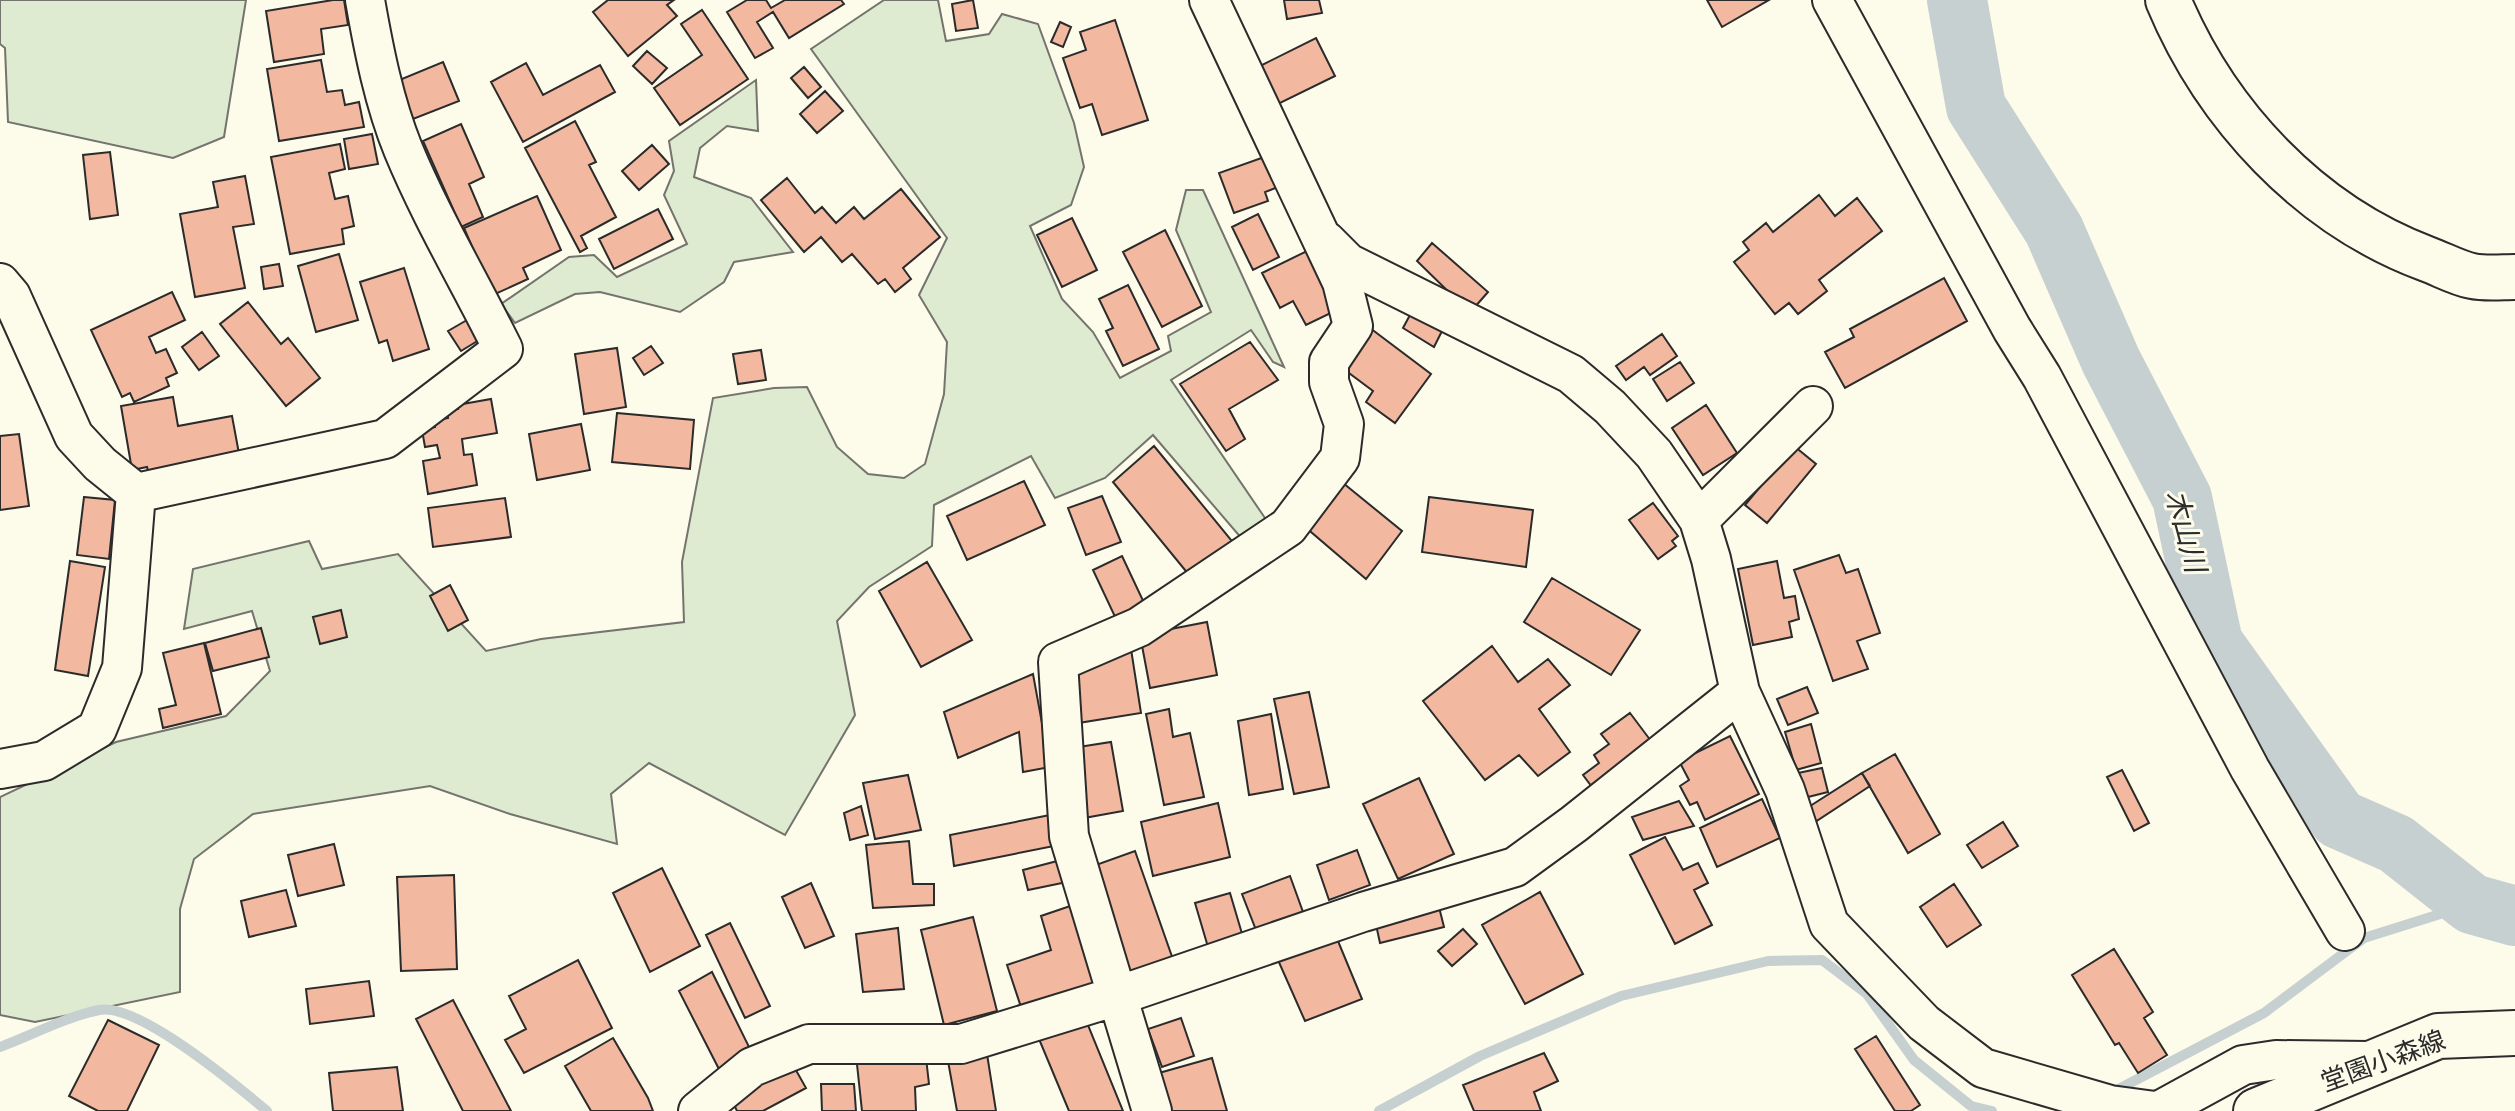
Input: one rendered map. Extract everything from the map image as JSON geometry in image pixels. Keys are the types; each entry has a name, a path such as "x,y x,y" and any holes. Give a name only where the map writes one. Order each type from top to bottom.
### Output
{"main road":[{"path":"2168,0 2182,34 2245,131 2315,198 2394,247 2473,276 2515,277"},
{"name":"堂園小森線","path":"2256,1111 2369,1061 2438,1036 2515,1033"}],"street":[{"path":"136,493 385,439 503,349 443,238 402,147 377,68 365,0"},
{"path":"1152,1111 1069,836 1058,662 1139,627 1288,527 1340,458 1344,424 1329,382 1329,362 1353,326 1342,282 1209,0"},
{"path":"1832,0 2012,329 2042,377 2250,769 2345,931"},
{"path":"1322,237 1348,263 1571,374 1610,407 1654,454 1699,520 1711,559 1740,692 1785,790 1829,924 1924,1023 1983,1068 2110,1105 2157,1111 2243,1065 2276,1060 2369,1061"},
{"path":"0,283 11,296 74,436 100,464 136,493"},
{"path":"1699,520 1813,406"},
{"path":"0,769 44,761 97,729 122,668 136,493"},
{"path":"698,1111 752,1067 809,1044 961,1044 1117,996 1349,916 1515,867 1740,692"}],"green space":[{"path":"0,0 246,0 224,137 173,158 8,122 5,48 0,44"},
{"path":"884,0 938,0 946,41 989,34 1002,14 1038,24 1074,123 1084,167 1071,205 1030,226 1062,299 1093,332 1120,378 1171,351 1168,336 1211,312 1176,230 1186,190 1203,190 1284,367 1273,362 1251,330 1171,380 1267,521 1243,540 1153,435 1105,478 1055,498 1031,456 934,505 932,546 869,587 837,621 855,715 785,835 649,763 611,794 617,844 510,814 430,786 253,814 194,859 180,909 180,992 35,1022 0,1015 0,797 116,742 226,716 270,671 252,611 184,629 193,569 309,541 322,569 398,554 486,651 541,639 684,622 682,562 713,398 774,388 807,387 837,447 868,474 904,478 925,464 944,394 947,342 919,295 947,238 811,49"},
{"path":"756,80 758,131 727,126 700,148 694,177 751,198 793,252 734,262 724,282 680,312 600,292 575,294 515,323 501,304 569,257 594,255 617,277 687,244 664,195 674,171 669,141"}],"building":[{"path":"344,0 348,25 321,29 324,54 274,62 266,11"},
{"path":"608,0 674,0 667,5 677,16 628,56 593,12"},
{"path":"747,0 766,0 771,8 785,0 841,0 844,4 789,38 773,12 757,22 773,48 755,58 727,12"},
{"path":"973,0 978,28 956,31 952,4"},
{"path":"1284,0 1319,0 1322,13 1287,19"},
{"path":"1707,0 1769,0 1722,27"},
{"path":"702,10 748,79 680,125 654,88 702,55 681,24"},
{"path":"1115,20 1148,120 1102,135 1092,104 1080,108 1063,58 1086,50 1080,32"},
{"path":"1060,22 1071,27 1063,47 1051,42"},
{"path":"1316,38 1335,76 1278,104 1260,66"},
{"path":"647,51 667,68 652,84 633,66"},
{"path":"321,60 327,92 342,90 345,105 359,102 364,127 279,141 267,69"},
{"path":"443,62 459,101 413,119 397,81"},
{"path":"526,63 543,95 600,65 615,92 523,142 491,82"},
{"path":"804,67 821,87 808,98 791,78"},
{"path":"825,91 843,111 817,133 800,114"},
{"path":"575,121 596,162 589,165 616,217 581,236 587,248 580,252 525,148"},
{"path":"461,124 484,177 469,184 483,217 461,227 423,141"},
{"path":"372,134 378,164 349,169 344,139"},
{"path":"340,144 345,169 329,173 335,199 348,196 354,226 342,229 344,244 290,254 271,157"},
{"path":"652,145 669,164 639,190 622,171"},
{"path":"110,152 118,215 90,219 83,155"},
{"path":"1267,156 1278,187 1265,192 1268,201 1234,213 1219,173"},
{"path":"245,176 254,224 233,227 245,288 195,297 180,214 218,207 213,182"},
{"path":"787,178 815,213 822,207 836,223 854,207 864,219 901,189 940,237 903,268 911,279 895,292 885,279 878,284 852,254 842,262 821,237 804,252 761,200"},
{"path":"1819,195 1835,216 1857,198 1882,231 1819,280 1827,291 1798,314 1789,303 1775,314 1734,262 1749,250 1743,242 1766,223 1773,232"},
{"path":"537,196 561,250 523,268 528,279 493,295 464,228"},
{"path":"658,209 673,239 614,269 599,239"},
{"path":"1258,214 1279,257 1253,270 1232,227"},
{"path":"1072,218 1097,270 1062,287 1037,235"},
{"path":"1165,230 1202,306 1162,327 1123,252"},
{"path":"1432,243 1488,292 1474,308 1463,298 1459,302 1417,261"},
{"path":"1307,251 1337,310 1306,325 1293,301 1280,308 1262,273"},
{"path":"339,254 358,320 316,332 298,266"},
{"path":"279,264 283,286 264,289 261,267"},
{"path":"404,268 429,349 393,361 387,340 379,343 360,282"},
{"path":"1944,278 1967,321 1845,388 1825,352 1854,337 1850,329"},
{"path":"1128,285 1159,349 1123,366 1106,331 1113,328 1099,299"},
{"path":"172,292 185,320 149,337 156,353 166,349 177,373 166,378 169,386 134,402 130,393 122,397 91,330"},
{"path":"248,302 281,344 288,338 320,378 286,406 220,324"},
{"path":"1417,302 1450,315 1434,347 1403,328"},
{"path":"467,320 479,340 461,351 448,331"},
{"path":"1370,328 1431,374 1395,423 1366,402 1373,391 1341,367"},
{"path":"202,332 219,356 199,370 182,347"},
{"path":"1662,334 1677,356 1650,375 1644,367 1626,380 1616,366"},
{"path":"1250,342 1278,380 1229,409 1245,439 1226,451 1180,384"},
{"path":"651,346 663,363 644,375 633,358"},
{"path":"617,348 626,407 584,414 575,354"},
{"path":"761,350 766,380 738,384 733,354"},
{"path":"1680,362 1694,383 1667,401 1653,379"},
{"path":"173,397 178,426 232,416 240,459 149,475 147,467 132,470 121,406"},
{"path":"491,399 497,433 462,439 464,455 472,454 477,485 428,494 423,461 440,458 437,445 425,447 422,430 435,427 434,421 448,418 447,411 458,409 457,405"},
{"path":"1706,405 1737,453 1703,475 1672,428"},
{"path":"617,413 694,420 690,469 612,462"},
{"path":"581,424 590,470 537,480 529,434"},
{"path":"19,434 29,506 0,510 0,436"},
{"path":"1154,446 1236,546 1194,581 1113,482"},
{"path":"1794,446 1816,464 1767,523 1745,505"},
{"path":"1332,474 1402,531 1366,579 1297,520"},
{"path":"1024,481 1045,525 967,560 947,516"},
{"path":"1102,496 1121,542 1086,555 1068,508"},
{"path":"84,497 115,500 109,559 77,555"},
{"path":"1429,497 1533,510 1526,567 1422,552"},
{"path":"505,498 511,537 433,547 428,508"},
{"path":"1653,503 1678,536 1672,541 1676,546 1658,559 1629,520"},
{"path":"1839,555 1846,573 1858,569 1880,633 1857,641 1868,669 1833,681 1794,570"},
{"path":"1122,556 1146,607 1117,621 1093,570"},
{"path":"70,561 105,567 88,676 55,670"},
{"path":"1777,561 1784,598 1795,596 1799,619 1789,622 1792,637 1753,645 1738,569"},
{"path":"927,562 972,640 921,667 879,591"},
{"path":"1552,578 1640,630 1611,675 1524,622"},
{"path":"450,585 468,620 448,631 430,596"},
{"path":"341,610 347,637 320,644 313,617"},
{"path":"1207,622 1217,675 1150,688 1140,635"},
{"path":"261,628 269,657 213,671 205,643"},
{"path":"204,643 221,714 163,728 159,709 176,705 163,653"},
{"path":"1492,646 1518,682 1548,659 1570,685 1539,709 1570,752 1538,776 1519,755 1485,780 1423,701"},
{"path":"1131,649 1141,713 1072,724 1064,661"},
{"path":"1033,674 1050,767 1023,772 1019,732 958,758 944,712"},
{"path":"1807,687 1818,713 1788,725 1777,699"},
{"path":"1309,692 1329,787 1294,794 1274,699"},
{"path":"1169,709 1173,737 1190,733 1204,797 1164,805 1146,714"},
{"path":"1630,713 1654,745 1598,795 1583,775 1599,763 1594,755 1609,744 1601,734"},
{"path":"1271,714 1283,789 1249,795 1238,721"},
{"path":"1811,724 1821,763 1796,770 1785,732"},
{"path":"1730,736 1759,794 1705,820 1697,802 1690,805 1680,786 1689,780 1679,761"},
{"path":"1111,742 1123,811 1084,818 1072,748"},
{"path":"1895,754 1940,834 1908,853 1862,773"},
{"path":"1822,768 1828,792 1804,798 1798,773"},
{"path":"2122,770 2149,823 2134,831 2107,777"},
{"path":"1862,773 1870,786 1815,822 1807,808"},
{"path":"908,775 921,830 875,839 863,783"},
{"path":"1419,778 1454,854 1398,879 1363,804"},
{"path":"1762,799 1780,838 1717,867 1700,828"},
{"path":"1679,801 1694,826 1643,840 1632,817"},
{"path":"1218,803 1230,857 1153,876 1141,822"},
{"path":"861,806 868,835 850,840 844,813"},
{"path":"1055,814 1059,845 954,866 950,835"},
{"path":"2003,822 2018,846 1982,868 1967,845"},
{"path":"1665,837 1683,870 1698,863 1708,883 1694,890 1712,925 1675,944 1630,855"},
{"path":"909,841 913,884 934,884 934,905 873,908 866,845"},
{"path":"334,844 344,885 298,896 288,855"},
{"path":"1357,850 1370,885 1329,900 1317,865"},
{"path":"1135,851 1177,971 1135,986 1093,866"},
{"path":"1061,860 1067,882 1028,890 1023,870"},
{"path":"662,868 700,946 650,972 613,893"},
{"path":"454,875 457,969 401,971 397,877"},
{"path":"1290,876 1303,912 1256,930 1242,894"},
{"path":"811,883 834,936 805,948 782,897"},
{"path":"1954,884 1981,925 1947,947 1920,907"},
{"path":"286,890 296,926 249,937 241,901"},
{"path":"1540,892 1583,974 1525,1004 1482,925"},
{"path":"1230,893 1243,937 1208,947 1195,903"},
{"path":"1436,895 1444,927 1380,943 1373,911"},
{"path":"1076,904 1102,982 1022,1010 1007,965 1051,950 1041,916"},
{"path":"973,917 997,1011 944,1025 921,930"},
{"path":"730,923 770,1006 745,1018 706,935"},
{"path":"898,928 904,989 863,992 856,934"},
{"path":"1333,929 1362,999 1305,1021 1274,951"},
{"path":"1463,929 1477,944 1452,966 1438,951"},
{"path":"2114,949 2153,1012 2144,1018 2167,1055 2138,1073 2119,1043 2115,1045 2072,975"},
{"path":"578,960 612,1028 524,1073 505,1040 526,1029 509,996"},
{"path":"712,972 753,1055 721,1073 679,991"},
{"path":"369,981 374,1016 310,1024 306,989"},
{"path":"453,1000 511,1111 463,1111 416,1019"},
{"path":"1081,1008 1123,1111 1069,1111 1034,1027"},
{"path":"1181,1018 1194,1056 1162,1067 1148,1029"},
{"path":"108,1020 159,1045 127,1111 98,1111 69,1096"},
{"path":"1876,1036 1920,1105 1911,1111 1895,1111 1855,1049"},
{"path":"613,1038 653,1111 591,1111 565,1066"},
{"path":"925,1049 929,1084 915,1087 916,1111 862,1111 856,1055"},
{"path":"1544,1053 1558,1081 1534,1092 1541,1111 1474,1111 1463,1085"},
{"path":"987,1054 996,1111 957,1111 948,1061"},
{"path":"788,1056 806,1088 763,1111 737,1111 727,1090"},
{"path":"1212,1058 1227,1111 1170,1111 1159,1073"},
{"path":"397,1067 403,1111 333,1111 329,1073"},
{"path":"821,1084 854,1084 856,1111 822,1111"}],"waterway":[{"name":"木山川","path":"1957,0 1976,107 2054,230 2111,361 2182,498 2213,643 2339,819 2396,844 2472,904 2515,916"},
{"path":"2111,1093 2264,1013 2364,938 2472,904"},
{"path":"1379,1111 1480,1056 1621,996 1768,961 1822,960 1867,994 1914,1060 1971,1106 1992,1111"},
{"path":"0,1047 87,1013 116,1011 162,1032 267,1111"}]}
